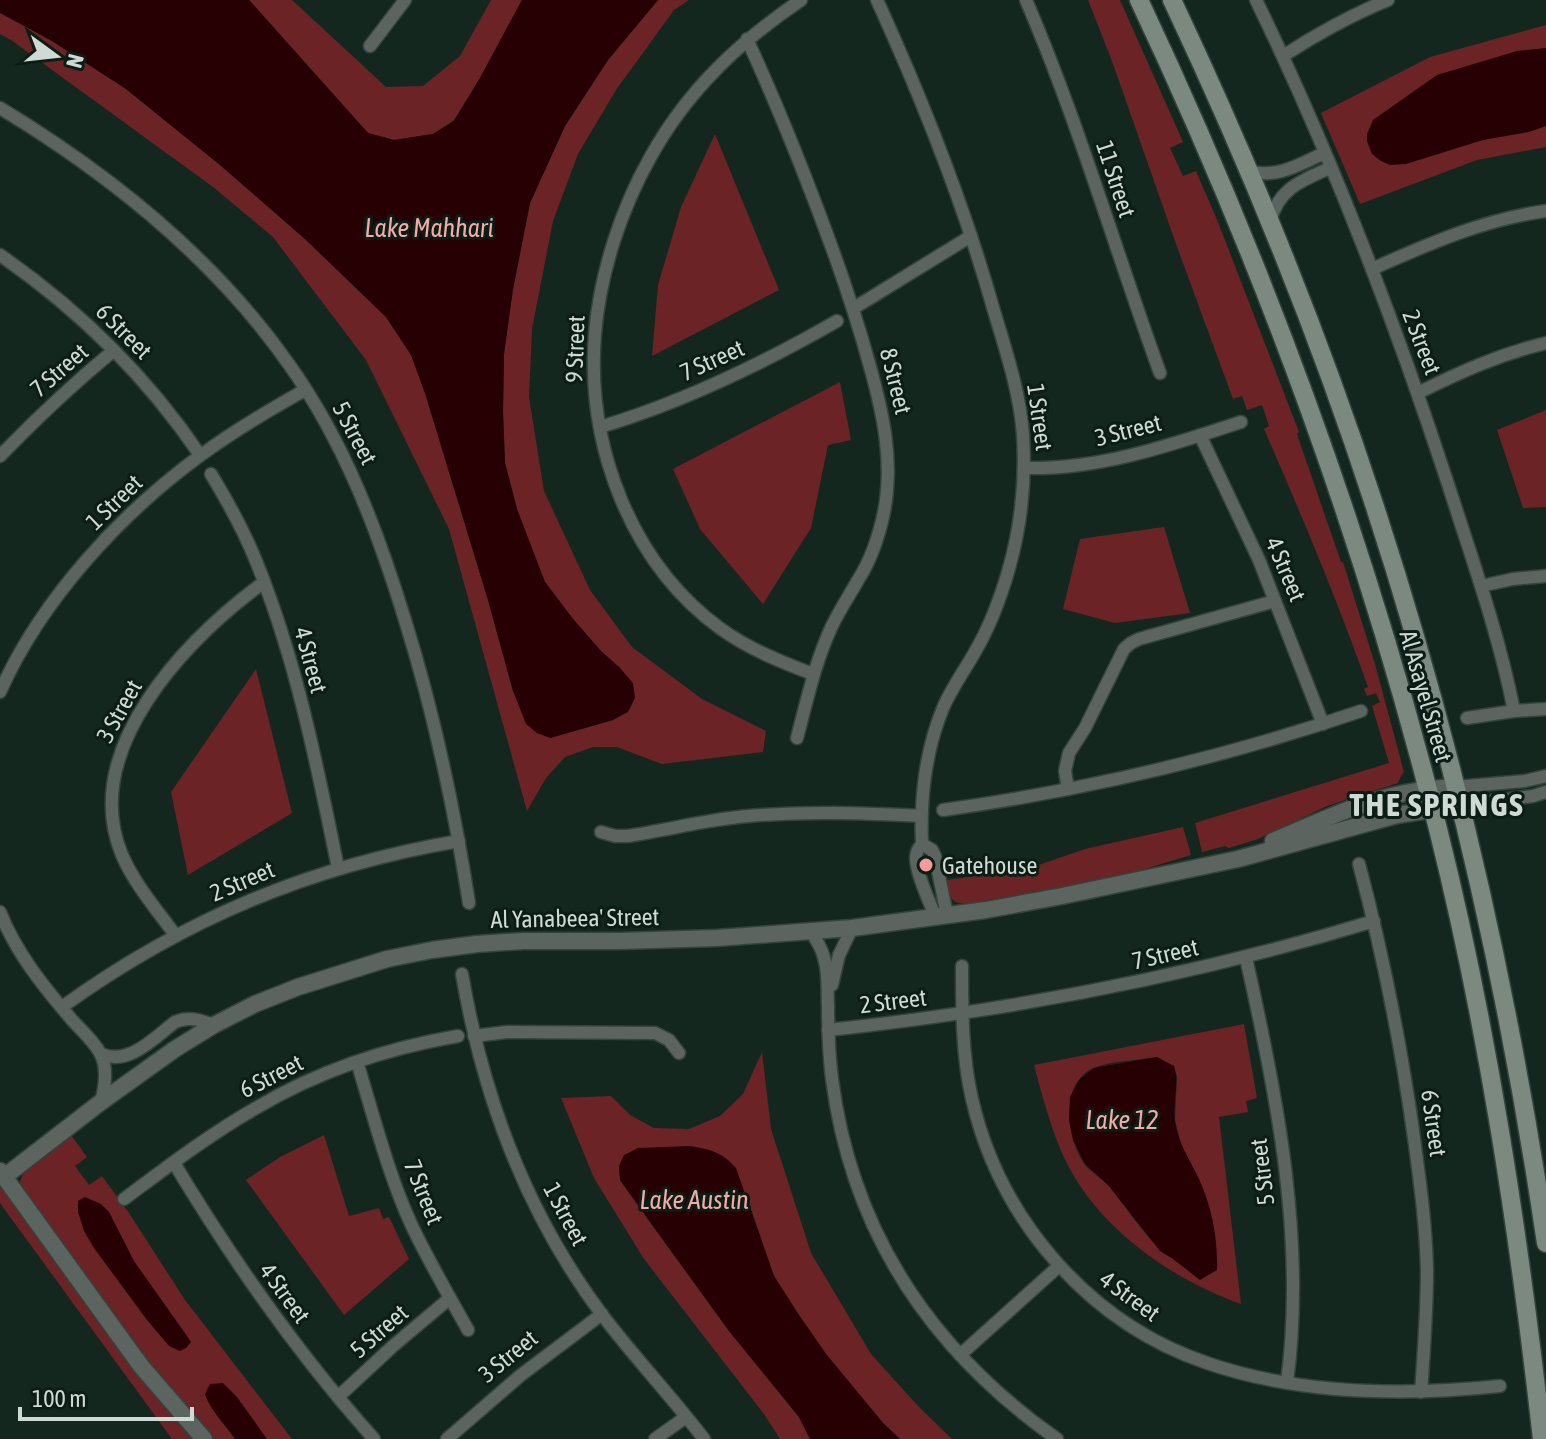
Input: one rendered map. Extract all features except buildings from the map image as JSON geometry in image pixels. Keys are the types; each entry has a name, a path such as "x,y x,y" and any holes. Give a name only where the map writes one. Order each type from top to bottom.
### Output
{"main road":[{"name":"Al Asayel Street","path":"1139,0 1181,89 1274,312 1316,425 1380,619 1432,809 1467,958 1513,1217 1542,1439"},
{"name":"Al Asayel Street","path":"1172,0 1270,222 1345,420 1402,594 1461,805 1504,995 1546,1243"}],"street":[{"path":"370,46 405,0"},
{"name":"9 Street","path":"801,0 747,39 710,75 672,123 651,156 619,228 600,299 595,334 595,381 600,427 615,483 648,551 677,588 721,629 780,662 813,674"},
{"name":"1 Street","path":"877,0 945,160 971,236 1017,394 1023,431 1023,502 1006,580 977,649 943,709 927,761 921,816 922,844 917,860 941,916"},
{"name":"11 Street","path":"1026,0 1074,122 1160,373"},
{"name":"2 Street","path":"1256,0 1332,171 1418,393 1481,586 1514,711"},
{"path":"1283,56 1360,11 1388,0"},
{"name":"8 Street","path":"747,39 805,173 854,308 887,439 889,470 884,511 874,549 832,624 813,674 797,738"},
{"name":"5 Street","path":"0,108 103,177 186,248 239,303 288,363 328,427 349,466 386,561 427,697 459,841 469,903"},
{"path":"1248,171 1264,174 1280,172 1324,153"},
{"path":"1270,222 1276,205 1288,191 1300,189 1332,171"},
{"path":"1280,172 1288,191"},
{"path":"1372,269 1457,233 1546,211"},
{"path":"854,308 971,236"},
{"path":"0,271 5,259"},
{"name":"6 Street","path":"5,259 74,313 113,351 159,399 200,455"},
{"name":"7 Street","path":"600,427 662,407 796,344 837,321"},
{"path":"1418,393 1480,363 1546,343"},
{"name":"7 Street","path":"0,456 32,422 113,351"},
{"name":"1 Street","path":"0,692 25,643 46,612 94,552 122,523 200,455 305,390"},
{"name":"3 Street","path":"1025,468 1093,464 1241,422"},
{"name":"4 Street","path":"1200,435 1241,521 1323,724"},
{"name":"4 Street","path":"211,474 239,525 277,619 304,715 338,868"},
{"path":"1481,586 1546,576"},
{"name":"3 Street","path":"176,936 136,882 121,853 114,822 113,791 118,762 140,712 181,657 210,626 264,582"},
{"path":"1068,789 1065,771 1069,753 1103,695 1124,649 1139,639 1275,601"},
{"path":"1467,718 1546,709"},
{"path":"943,810 1068,789 1195,761 1361,711"},
{"name":"Al Yanabeea' Street","path":"1204,866 1228,855 1273,842 1351,809 1403,793 1546,776"},
{"path":"1532,780 1542,796"},
{"name":"Al Yanabeea' Street","path":"2,1174 175,1049 214,1025 255,1004 387,959 477,944 669,940 852,928 941,916 1062,896 1256,855 1397,815 1542,796"},
{"path":"601,832 627,836 709,821 784,814 921,816"},
{"name":"2 Street","path":"62,1007 176,936 254,898 338,868 459,841"},
{"name":"1 Street","path":"922,844 928,846 935,856 941,916"},
{"name":"6 Street","path":"1359,864 1391,996 1405,1072 1423,1208 1427,1269 1421,1392"},
{"path":"0,912 18,949 39,980 101,1054 105,1071 101,1102"},
{"name":"7 Street","path":"963,1015 1074,996 1246,958 1374,921"},
{"path":"828,1004 842,946 852,928"},
{"path":"811,931 825,961 832,1079 838,1118 866,1210 886,1253 902,1281 960,1355 991,1387 1057,1439"},
{"name":"5 Street","path":"1246,958 1276,1107 1287,1196 1294,1289 1287,1382"},
{"name":"4 Street","path":"962,966 969,1086 990,1156 1030,1230 1059,1266 1099,1303 1161,1344 1228,1370 1287,1382 1360,1391 1421,1392 1500,1386"},
{"name":"1 Street","path":"462,974 474,1036 492,1100 516,1165 558,1248 602,1314 704,1439"},
{"name":"2 Street","path":"828,1030 963,1015"},
{"path":"101,1054 115,1058 129,1055 183,1019 214,1025"},
{"path":"474,1036 507,1032 655,1033 669,1040 679,1053"},
{"name":"6 Street","path":"124,1199 215,1133 283,1092 357,1062 458,1036"},
{"name":"7 Street","path":"357,1062 403,1205 468,1330"},
{"name":"4 Street","path":"174,1163 262,1299 374,1439"},
{"path":"2,1174 141,1366 204,1439"},
{"path":"960,1355 1059,1266"},
{"name":"5 Street","path":"338,1397 450,1298"},
{"name":"3 Street","path":"447,1439 521,1375 602,1314"},
{"path":"655,1439 686,1417"}],"shaded area":[{"path":"249,0 292,0 386,87 423,86 460,56 491,0 522,0 454,120 433,134 394,140 368,133"},
{"path":"658,0 689,0 674,10 616,90 578,154 553,221 532,329 529,397 544,491 590,590 632,647 702,699 766,731 763,752 662,764 617,747 593,747 565,757 546,778 527,811 449,529 366,360 273,237 213,187 0,34 0,12 126,89 305,239 386,317 411,355 425,393 513,691 550,738 613,720 620,668 573,619 545,582 517,509 505,463 503,412 504,354 513,289 530,203 565,126 608,60"},
{"path":"1088,0 1120,0 1183,142 1170,148 1183,176 1196,171 1218,222 1299,432 1297,434 1343,562 1404,772 1398,783 1327,806 1258,839 1229,848 1225,846 1202,852 1195,823 1389,763 1372,706 1380,702 1376,693 1367,696 1364,689 1368,687 1344,622 1264,429 1269,426 1262,405 1247,410 1242,396 1233,399"},
{"path":"1546,25 1546,147 1477,160 1360,204 1321,113 1430,57"},
{"path":"715,134 779,290 652,356 658,285 681,207"},
{"path":"840,382 851,440 828,445 811,528 763,604 700,529 673,469"},
{"path":"1546,410 1546,507 1523,508 1497,430"},
{"path":"1164,527 1190,613 1115,623 1063,609 1080,539"},
{"path":"256,669 292,813 188,875 171,792"},
{"path":"1183,827 1191,855 1132,873 973,903 956,902 949,892 946,880 1027,869 1085,849"},
{"path":"1244,1024 1257,1098 1246,1101 1248,1112 1219,1117 1241,1304 1187,1280 1161,1264 1136,1246 1093,1204 1062,1153 1034,1065","holes":["1157,1057 1177,1075 1175,1120 1181,1145 1199,1179 1213,1222 1173,1259 1149,1237 1109,1186 1085,1165 1074,1141 1070,1111 1076,1084 1084,1074 1096,1067"]},
{"path":"762,1052 771,1129 811,1253 871,1354 952,1439 900,1439 883,1423 826,1354 774,1276 748,1200 619,1166 620,1180 729,1331 799,1417 810,1439 780,1439 644,1259 594,1178 561,1098 611,1096 630,1115 654,1128 689,1129 720,1116 743,1094"},
{"path":"71,1135 87,1157 75,1166 89,1185 102,1176 185,1300 292,1439 213,1439 156,1374 22,1189 20,1181 25,1170"},
{"path":"324,1135 349,1216 379,1208 383,1219 389,1217 409,1259 344,1315 246,1180 280,1157"},
{"path":"0,1171 194,1439 172,1439 0,1203"}],"water":[{"name":"Lake Mahhari","path":"0,0 249,0 368,133 394,140 433,134 454,121 522,0 658,0 608,60 565,126 530,203 504,354 505,463 517,509 545,582 573,619 633,683 635,698 628,712 613,720 550,738 526,724 513,691 425,393 411,355 386,317 305,239 220,165 126,89 52,41 0,13"},
{"path":"1546,48 1546,126 1483,140 1406,164 1390,165 1372,154 1367,134 1373,120 1437,75 1517,51"},
{"name":"Lake 12","path":"1157,1057 1174,1066 1177,1129 1204,1190 1213,1224 1217,1270 1200,1280 1160,1251 1109,1186 1085,1164 1073,1140 1069,1120 1070,1097 1079,1080 1094,1068"},
{"name":"Lake Austin","path":"689,1146 715,1152 736,1168 774,1276 826,1354 900,1439 810,1439 799,1417 729,1331 620,1180 619,1166 624,1155 638,1148"},
{"path":"85,1197 101,1204 109,1212 134,1261 191,1342 186,1348 180,1351 169,1346 94,1248 78,1212 78,1201"},
{"path":"223,1383 267,1439 235,1439 205,1394 210,1384"}],"place":[{"name":"Gatehouse","path":"926,865"}],"district":[{"name":"THE SPRINGS","path":"1437,804"}]}
